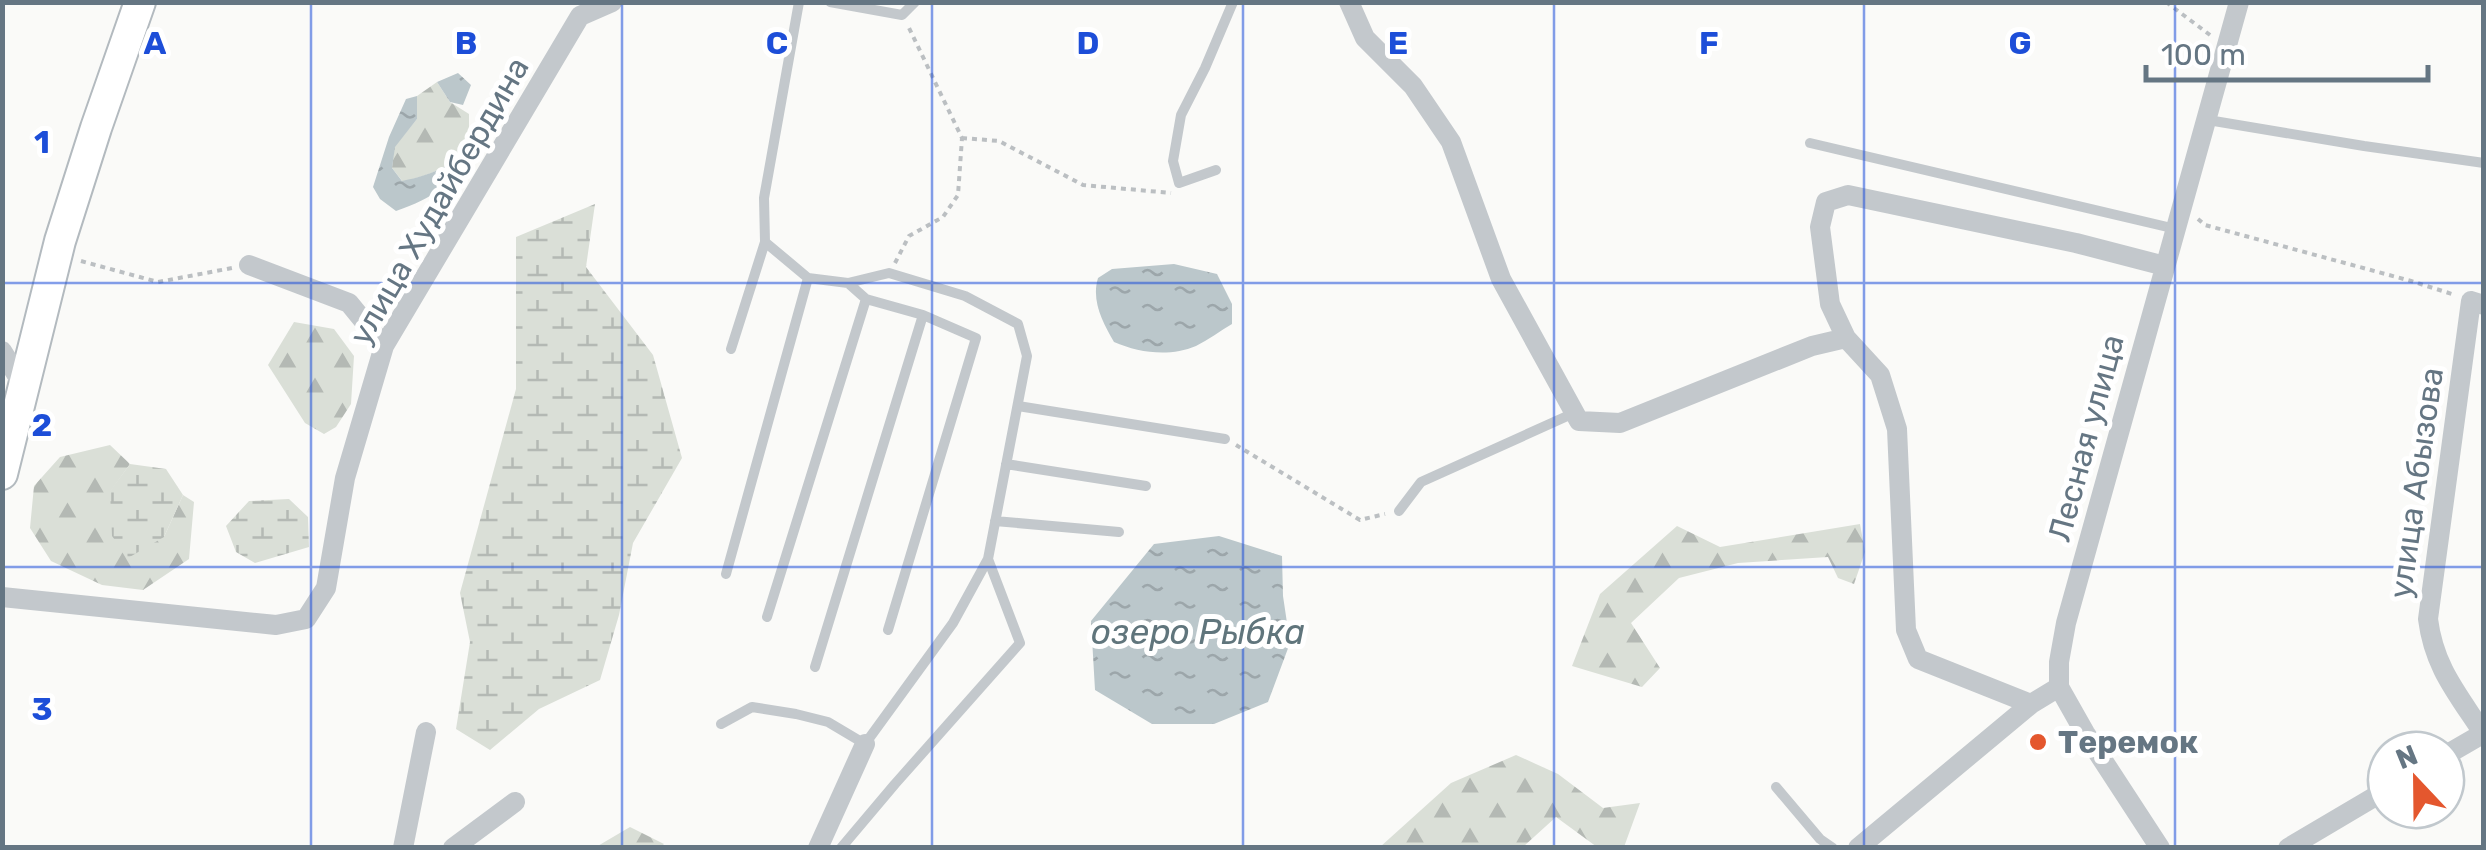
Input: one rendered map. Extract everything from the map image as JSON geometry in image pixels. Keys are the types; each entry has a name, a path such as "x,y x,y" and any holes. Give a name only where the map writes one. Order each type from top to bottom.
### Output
{"main road":[{"path":"2,474 8,428 56,255 140,2"}],"street":[{"name":"улица Худайбердина","path":"2,597 276,625 306,619 326,588 345,478 384,346 580,16 612,2"},
{"path":"1348,2 1365,38 1413,86 1451,142 1501,280 1579,421 1620,424 1812,346 1846,338"},
{"name":"Лесная улица","path":"2059,687 2066,623 2239,2"},
{"path":"2030,704 1918,659 1906,630 1897,429 1880,375 1846,338 1830,304 1820,227 1826,202 1848,195 2165,266"},
{"path":"249,265 348,303 384,346"},
{"name":"улица Абызова","path":"2477,303 2428,619 2432,646 2442,670 2483,733"},
{"path":"2,351 23,385"},
{"path":"1858,848 2030,704 2059,687 2160,848"},
{"path":"403,848 426,732"},
{"path":"818,848 865,744"},
{"path":"453,848 515,802"},
{"path":"2288,848 2366,802"}],"lane":[{"path":"731,349 764,242 764,198 799,2"},
{"path":"830,2 902,15 915,2"},
{"path":"1216,170 1178,183 1172,161 1181,115 1233,2"},
{"path":"2208,120 2484,163"},
{"path":"1810,143 2176,230"},
{"path":"721,724 752,707 828,722 865,744 953,623 988,559 1027,356 1018,324 965,296 889,273 848,283 808,278 764,242"},
{"path":"726,574 808,278"},
{"path":"848,283 866,299 923,315 976,338 888,630"},
{"path":"767,617 866,299"},
{"path":"814,667 923,315"},
{"path":"1018,406 1225,438"},
{"path":"1400,511 1421,482 1574,412"},
{"path":"1006,464 1146,486"},
{"path":"996,521 1119,532"},
{"path":"841,848 1020,642 988,559"},
{"path":"1776,787 1832,848"}],"path":[{"path":"2166,2 2226,47"},
{"path":"889,273 908,236 943,217 958,195 962,138 902,15"},
{"path":"962,138 999,141 1083,186 1172,194"},
{"path":"2182,207 2204,224 2411,280 2477,303"},
{"path":"56,255 158,282 249,265"},
{"path":"1225,438 1360,520 1400,511"}],"green space":[{"path":"437,82 450,102 469,114 469,128 490,136 487,147 475,150 469,145 447,165 403,182 392,168 394,147 417,119 417,96"},
{"path":"595,204 586,267 653,355 682,458 633,543 619,615 600,680 539,709 490,750 456,729 470,642 460,593 516,389 516,237"},
{"path":"294,322 334,329 354,356 351,404 336,427 324,434 305,423 268,365"},
{"path":"110,445 130,464 110,492 164,537 183,495 194,502 189,559 143,590 102,585 51,561 30,528 34,486 60,457"},
{"path":"130,464 166,469 183,495 164,537 128,558 112,536 110,491"},
{"path":"289,499 308,517 309,547 255,563 236,552 226,526 249,501"},
{"path":"1860,524 1865,552 1854,584 1838,578 1828,557 1738,563 1679,578 1631,623 1660,668 1642,687 1572,666 1600,594 1677,526 1720,547"},
{"path":"1516,755 1558,774 1603,808 1640,803 1624,847 1597,847 1556,817 1523,847 1380,847 1451,783"},
{"path":"630,827 664,844 596,847"}],"water":[{"path":"458,73 471,85 463,105 450,102 437,82"},
{"path":"417,96 417,119 395,147 392,168 402,181 439,169 470,145 475,150 441,188 396,211 380,199 373,187 406,99"},
{"path":"1174,264 1217,274 1232,304 1232,324 1196,346 1176,352 1144,351 1114,342 1097,303 1098,278 1112,269"},
{"name":"озеро Рыбка","path":"1219,536 1282,556 1290,643 1268,702 1214,724 1152,724 1095,690 1091,621 1154,544"}],"place":[{"name":"Теремок","path":"2038,742"}]}
